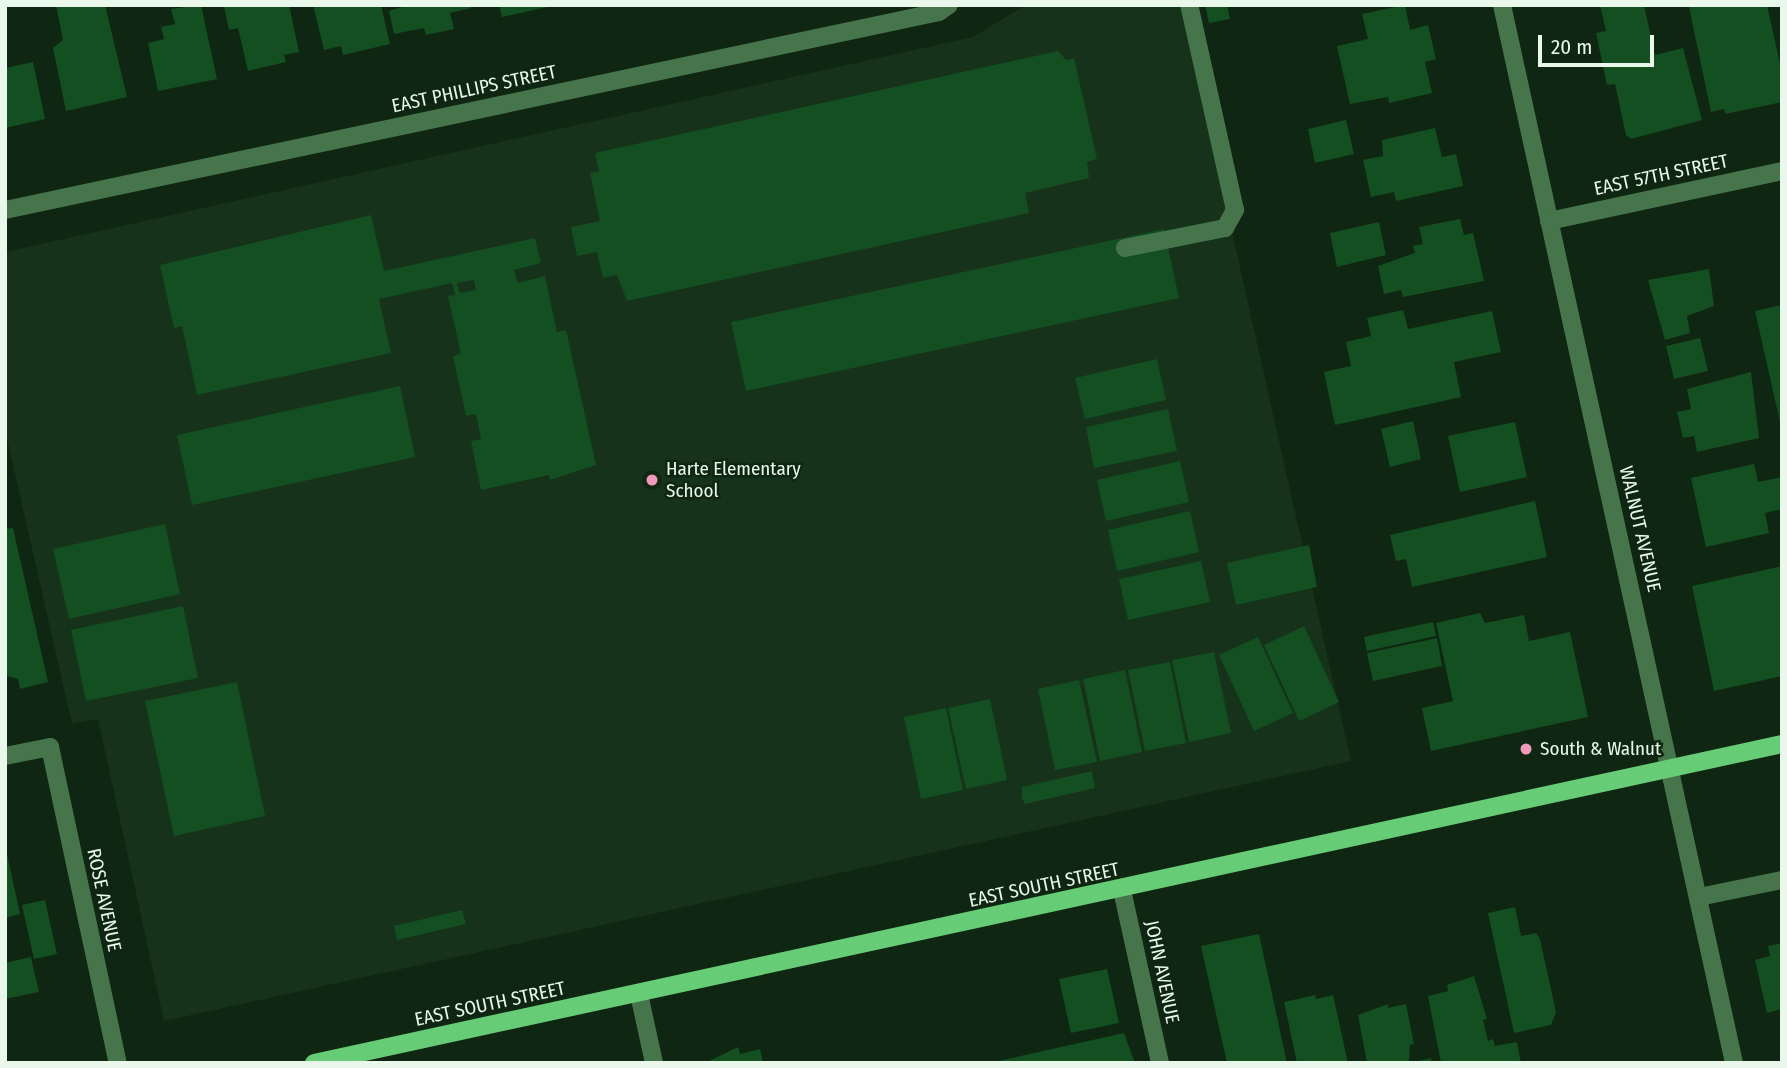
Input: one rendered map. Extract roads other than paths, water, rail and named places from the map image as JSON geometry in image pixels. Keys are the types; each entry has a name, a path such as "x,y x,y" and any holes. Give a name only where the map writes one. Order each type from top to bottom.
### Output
{"main road":[{"name":"EAST SOUTH STREET","path":"314,1063 1122,890 1782,744"}],"street":[{"name":"EAST PHILLIPS STREET","path":"5,210 939,12 949,5"},
{"path":"1125,248 1225,228 1235,210 1189,5"},
{"name":"WALNUT AVENUE","path":"1502,5 1672,770 1734,1063"},
{"name":"EAST 57TH STREET","path":"1549,221 1782,171"},
{"name":"ROSE AVENUE","path":"5,756 50,747 118,1063"},
{"path":"1699,897 1782,880"},
{"name":"JOHN AVENUE","path":"1122,890 1160,1063"},
{"path":"639,994 654,1063"}],"place":[{"name":"Harte Elementary School","path":"652,480"},
{"name":"South & Walnut","path":"1526,749"}]}
